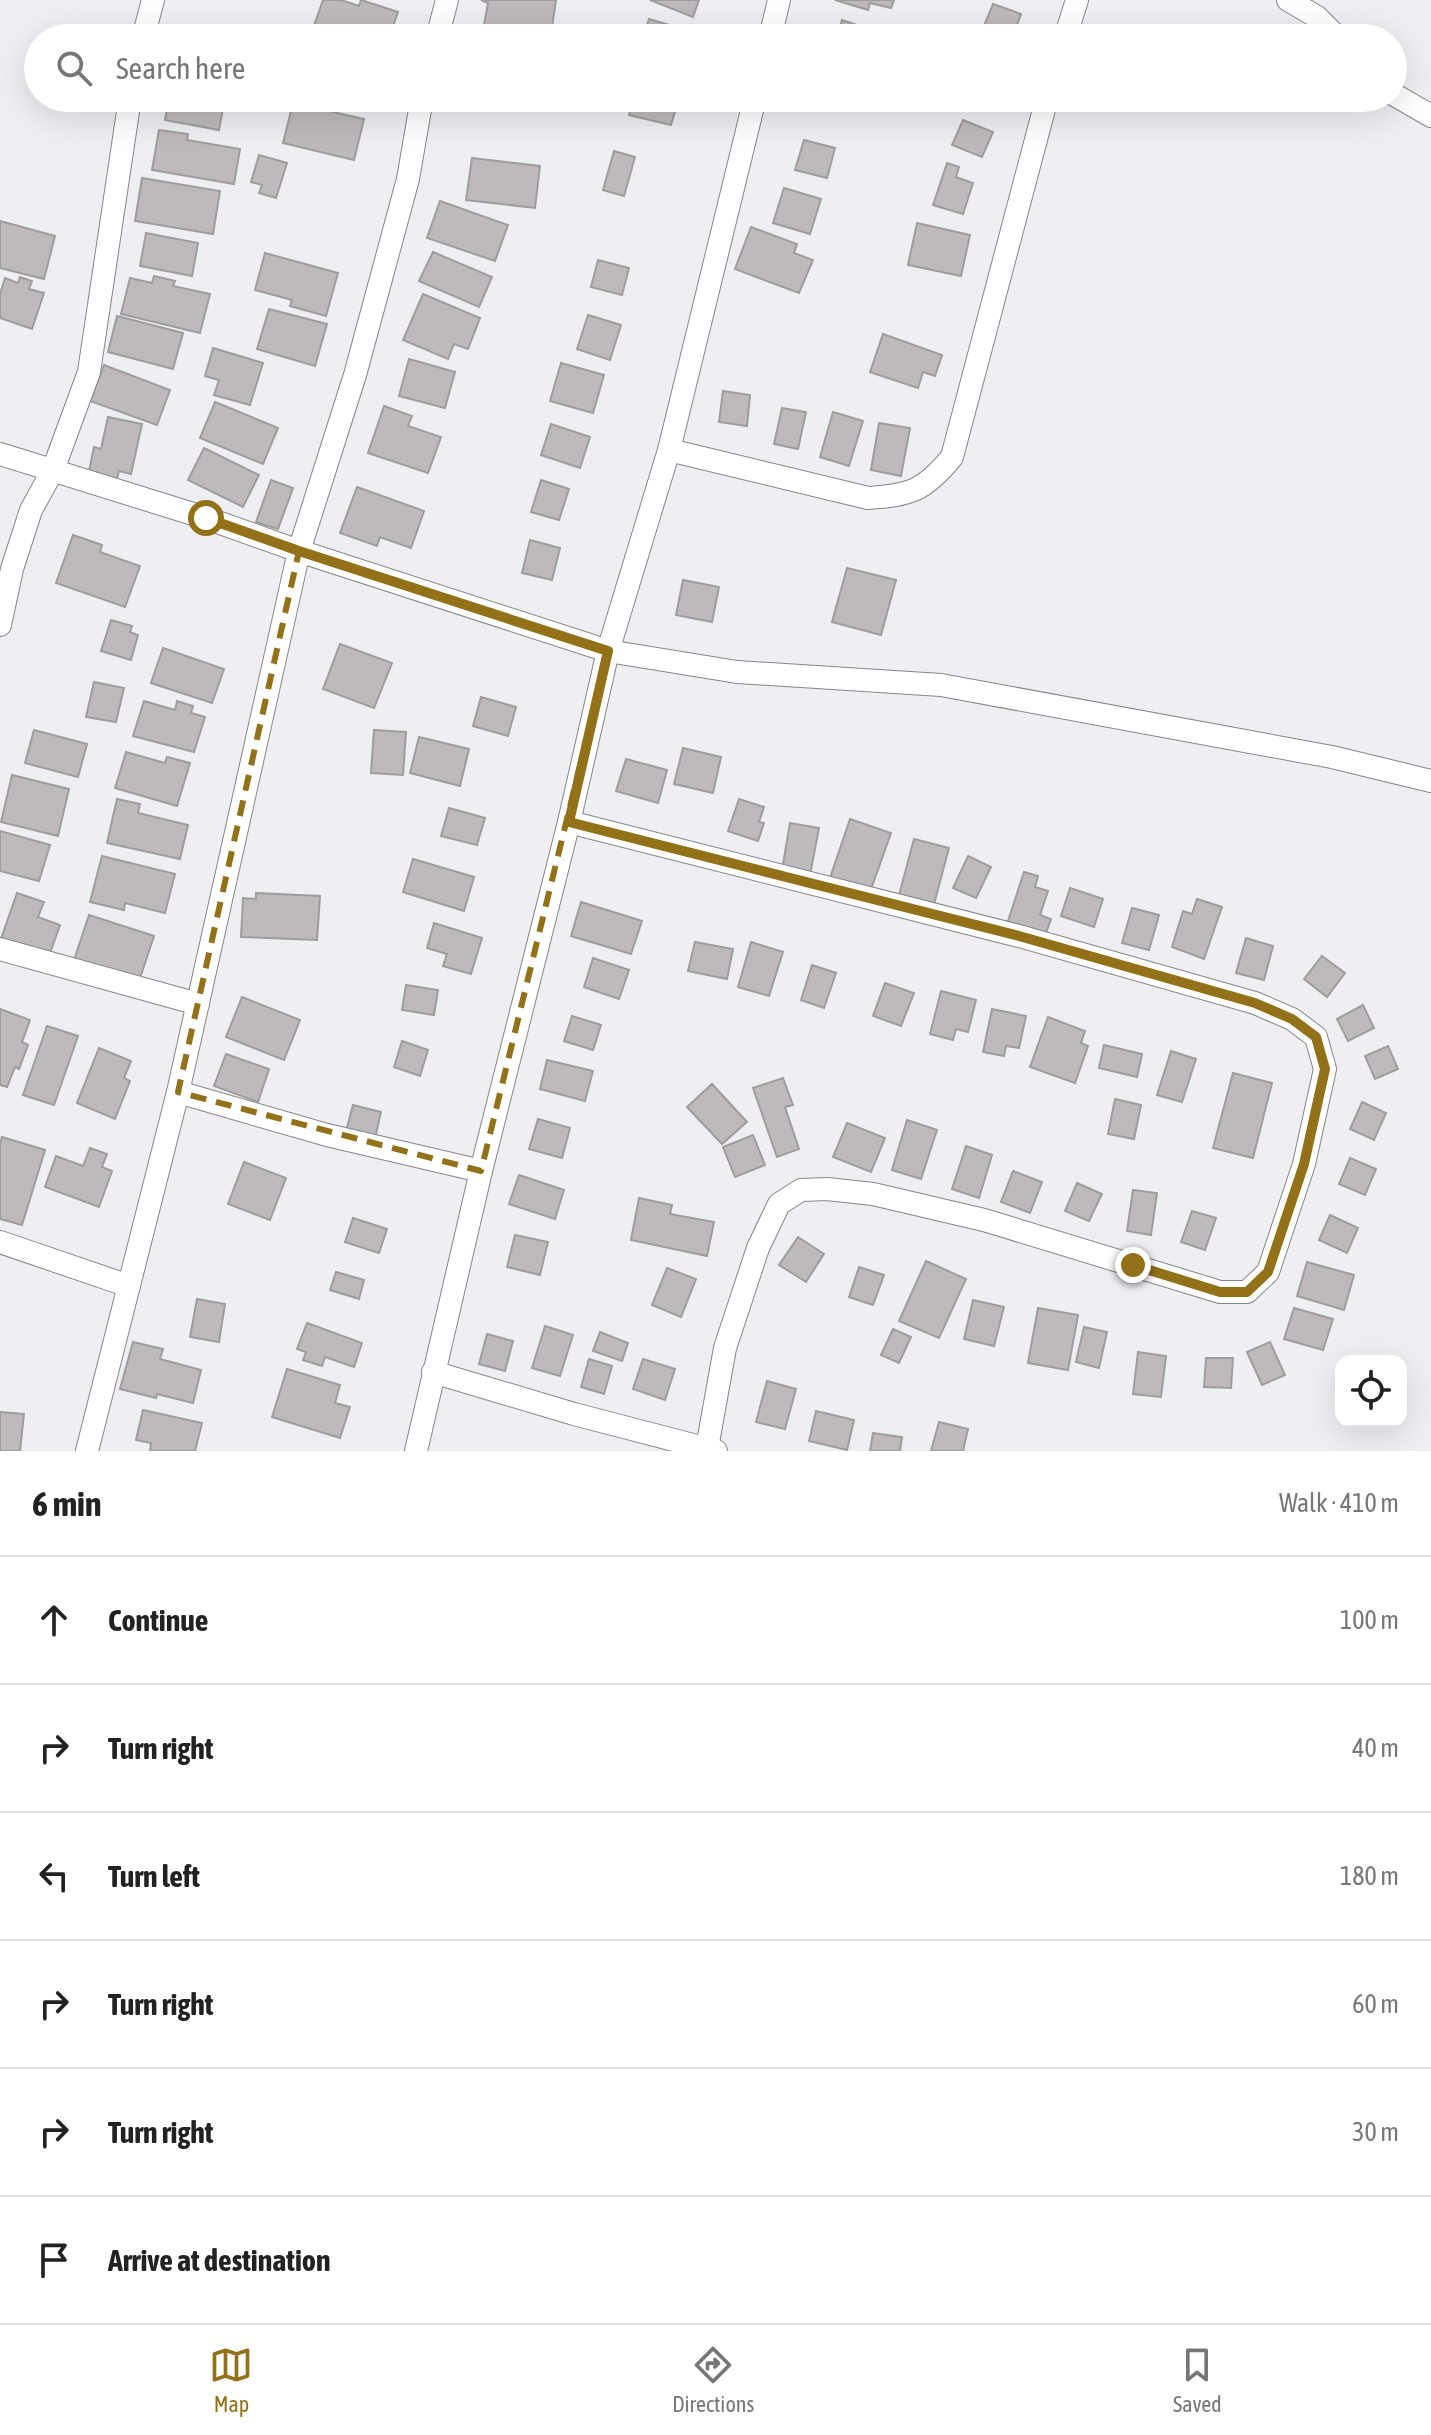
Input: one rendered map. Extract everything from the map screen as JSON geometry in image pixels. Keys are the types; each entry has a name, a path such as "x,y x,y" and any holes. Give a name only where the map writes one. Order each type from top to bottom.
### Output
{"street":[{"path":"147,24 153,0"},
{"path":"441,24 447,0"},
{"path":"773,24 779,0"},
{"path":"1069,24 1077,0"},
{"path":"1288,0 1324,24"},
{"path":"1407,102 1431,116"},
{"path":"0,625 12,569 31,510 53,470 89,372 128,112"},
{"path":"87,1451 178,1092 299,551 355,375 408,179 420,112"},
{"path":"416,1451 608,651 669,450 752,112"},
{"path":"669,450 868,498 901,496 932,481 952,457 1043,112"},
{"path":"0,454 206,518 608,651 737,672 941,685 1332,757 1431,781"},
{"path":"433,1372 711,1450 725,1348 758,1248 779,1204 801,1190 827,1189 873,1194 984,1220 1220,1292 1247,1292 1268,1272 1304,1164 1325,1069 1316,1037 1292,1019 1255,1003 1019,936 569,822"},
{"path":"0,949 198,1004"},
{"path":"178,1092 327,1135 481,1171"},
{"path":"0,1242 129,1286"}],"highlighted area":[{"path":"299,551 608,651 481,1171 178,1092"}],"building":[{"path":"323,0 341,0 359,6 361,0 398,12 394,24 315,24"},
{"path":"481,0 556,0 552,24 484,24 488,3"},
{"path":"650,0 699,0 693,17"},
{"path":"835,0 894,0 891,8 870,3 868,10"},
{"path":"993,4 1021,14 1017,24 985,24"},
{"path":"649,19 666,24 647,24"},
{"path":"166,112 222,112 219,130 165,120"},
{"path":"291,112 333,112 364,119 354,160 283,143"},
{"path":"630,112 675,112 671,125 629,115"},
{"path":"963,120 993,132 982,157 952,145"},
{"path":"159,130 188,134 187,140 240,149 234,184 152,170"},
{"path":"804,140 835,148 827,178 795,170"},
{"path":"614,151 635,157 624,196 603,190"},
{"path":"259,155 287,163 276,198 259,193 262,185 251,182"},
{"path":"472,158 540,166 535,208 466,200"},
{"path":"947,163 959,167 956,177 973,183 963,214 933,205"},
{"path":"142,178 220,191 213,234 135,221"},
{"path":"784,188 821,199 810,234 773,223"},
{"path":"440,201 508,225 495,261 427,238"},
{"path":"0,221 55,236 44,279 0,268"},
{"path":"917,223 970,235 961,276 908,265"},
{"path":"751,227 797,244 794,253 813,260 799,293 735,269"},
{"path":"146,233 198,243 192,276 140,266"},
{"path":"433,252 492,277 479,307 419,281"},
{"path":"265,253 338,273 326,316 290,306 292,300 255,290"},
{"path":"598,260 629,268 622,295 591,287"},
{"path":"154,276 175,281 173,286 210,294 200,333 121,314 130,278 152,283"},
{"path":"20,277 32,281 29,289 44,293 32,329 0,318 0,294 5,278 18,283"},
{"path":"423,294 480,318 468,349 454,344 448,359 403,340"},
{"path":"269,309 327,324 315,366 257,349"},
{"path":"588,315 621,325 610,360 577,349"},
{"path":"117,316 183,333 173,369 108,352"},
{"path":"883,334 942,355 935,376 923,372 918,388 870,372"},
{"path":"213,348 263,363 250,405 214,395 219,380 205,376"},
{"path":"409,359 455,372 445,408 399,396"},
{"path":"561,363 604,375 593,413 550,401"},
{"path":"104,365 170,390 157,425 90,401"},
{"path":"723,391 750,395 747,426 719,422"},
{"path":"215,402 278,428 263,464 200,438"},
{"path":"384,406 412,416 408,426 441,437 428,473 368,453"},
{"path":"782,408 806,412 798,449 774,444"},
{"path":"833,412 863,421 849,466 820,457"},
{"path":"108,417 142,424 131,474 119,471 116,482 88,476 94,447 101,449"},
{"path":"879,423 910,428 901,476 871,470"},
{"path":"551,424 590,437 580,468 541,455"},
{"path":"204,448 259,475 243,507 188,480"},
{"path":"271,480 293,488 278,529 256,522"},
{"path":"541,480 569,489 559,520 531,512"},
{"path":"357,487 424,511 411,548 380,537 377,546 340,533"},
{"path":"73,535 102,545 100,552 140,566 125,607 56,583"},
{"path":"530,540 560,548 552,580 522,573"},
{"path":"847,568 896,580 881,635 832,622"},
{"path":"683,580 719,587 712,622 676,615"},
{"path":"111,620 132,626 130,632 138,635 131,660 101,651"},
{"path":"340,644 392,663 374,708 323,689"},
{"path":"163,648 224,669 212,703 151,683"},
{"path":"94,682 124,688 116,722 86,717"},
{"path":"481,697 516,707 508,736 473,726"},
{"path":"144,701 175,710 177,701 193,706 191,713 205,717 194,752 133,736"},
{"path":"34,730 87,744 78,777 25,763"},
{"path":"374,730 406,732 403,775 371,773"},
{"path":"419,737 469,749 460,786 410,773"},
{"path":"683,748 721,757 713,793 674,784"},
{"path":"126,752 165,763 167,757 190,763 177,806 115,788"},
{"path":"626,759 667,770 658,803 616,791"},
{"path":"12,775 69,789 58,836 1,822"},
{"path":"117,799 140,804 138,813 188,825 180,859 107,843"},
{"path":"739,799 764,807 759,822 764,823 758,841 728,831"},
{"path":"449,808 485,818 477,845 441,836"},
{"path":"850,819 891,833 870,892 830,878"},
{"path":"790,823 819,828 810,875 782,870"},
{"path":"0,831 50,845 39,881 0,871"},
{"path":"914,839 949,848 933,908 898,899"},
{"path":"102,856 175,874 165,913 125,903 124,910 90,902"},
{"path":"968,856 991,867 976,898 953,888"},
{"path":"413,859 474,877 464,911 403,892"},
{"path":"1024,872 1038,876 1035,887 1048,891 1040,915 1051,919 1045,936 1007,924"},
{"path":"1070,888 1103,899 1094,927 1061,916"},
{"path":"17,893 44,902 38,917 60,925 49,956 1,939"},
{"path":"256,893 320,896 317,940 241,937 243,898 256,899"},
{"path":"1197,899 1222,907 1204,959 1172,947 1183,911 1192,914"},
{"path":"581,902 642,921 631,954 571,936"},
{"path":"1132,908 1159,915 1149,950 1122,943"},
{"path":"89,915 154,936 138,984 73,963"},
{"path":"434,923 482,938 471,974 443,966 447,954 427,948"},
{"path":"1246,938 1273,946 1264,980 1236,973"},
{"path":"695,942 733,949 727,979 688,971"},
{"path":"751,942 783,952 769,996 738,987"},
{"path":"1322,956 1345,973 1327,997 1304,979"},
{"path":"593,958 629,970 619,999 584,987"},
{"path":"812,965 836,973 824,1008 801,1000"},
{"path":"885,983 914,993 901,1026 873,1016"},
{"path":"406,985 438,990 434,1015 402,1010"},
{"path":"941,991 976,1000 968,1032 956,1029 953,1040 930,1034"},
{"path":"242,997 300,1020 284,1060 226,1037"},
{"path":"1363,1005 1374,1028 1348,1041 1337,1019"},
{"path":"0,1009 30,1020 22,1042 28,1045 19,1069 15,1067 7,1087 0,1085"},
{"path":"992,1009 1026,1016 1019,1048 1006,1046 1004,1056 983,1052"},
{"path":"572,1016 601,1025 593,1050 564,1041"},
{"path":"1048,1017 1085,1031 1081,1043 1088,1046 1075,1083 1030,1067"},
{"path":"47,1026 78,1036 54,1105 23,1095"},
{"path":"402,1041 428,1050 420,1076 394,1067"},
{"path":"1104,1045 1142,1054 1137,1077 1099,1068"},
{"path":"1388,1046 1398,1069 1375,1079 1365,1056"},
{"path":"99,1048 131,1061 124,1078 130,1081 115,1119 77,1103"},
{"path":"1171,1051 1196,1059 1182,1102 1157,1095"},
{"path":"226,1054 269,1069 258,1102 214,1086"},
{"path":"547,1060 593,1071 585,1101 540,1089"},
{"path":"1233,1073 1272,1083 1253,1158 1213,1148"},
{"path":"783,1078 793,1105 785,1107 799,1149 777,1157 753,1088"},
{"path":"712,1084 747,1122 722,1144 687,1107"},
{"path":"1115,1099 1141,1105 1134,1139 1108,1134"},
{"path":"1362,1102 1386,1113 1374,1140 1350,1129"},
{"path":"353,1105 381,1112 374,1143 345,1135"},
{"path":"538,1119 570,1128 562,1158 529,1149"},
{"path":"907,1120 937,1130 921,1179 892,1170"},
{"path":"847,1123 885,1138 871,1172 833,1157"},
{"path":"753,1135 765,1165 735,1177 723,1147"},
{"path":"2,1137 45,1150 22,1225 0,1219"},
{"path":"966,1146 992,1155 979,1198 952,1189"},
{"path":"90,1148 107,1154 102,1167 112,1171 99,1207 45,1187 56,1156 83,1166"},
{"path":"1350,1158 1376,1169 1365,1195 1339,1184"},
{"path":"244,1162 286,1178 270,1220 228,1204"},
{"path":"1013,1171 1042,1182 1030,1213 1001,1202"},
{"path":"519,1175 564,1190 555,1219 509,1204"},
{"path":"1077,1183 1102,1194 1089,1221 1065,1211"},
{"path":"1133,1190 1157,1193 1151,1235 1127,1231"},
{"path":"639,1198 672,1205 670,1214 714,1222 707,1256 631,1240"},
{"path":"1192,1211 1216,1218 1205,1250 1181,1242"},
{"path":"1330,1215 1358,1228 1347,1253 1319,1240"},
{"path":"353,1218 387,1229 379,1253 345,1242"},
{"path":"515,1235 548,1242 540,1275 507,1267"},
{"path":"798,1237 824,1254 806,1282 779,1265"},
{"path":"926,1261 966,1279 939,1338 899,1321"},
{"path":"1307,1262 1354,1275 1344,1310 1297,1296"},
{"path":"859,1267 884,1275 873,1305 849,1297"},
{"path":"667,1268 696,1279 681,1317 652,1305"},
{"path":"336,1272 364,1280 359,1299 330,1290"},
{"path":"197,1299 225,1304 219,1342 190,1337"},
{"path":"973,1300 1004,1307 994,1346 964,1339"},
{"path":"1038,1308 1078,1315 1068,1370 1028,1363"},
{"path":"1294,1308 1333,1319 1323,1350 1284,1339"},
{"path":"307,1323 362,1343 354,1367 325,1357 322,1366 303,1360 306,1352 297,1349"},
{"path":"545,1326 573,1335 560,1376 532,1368"},
{"path":"1084,1327 1107,1332 1099,1368 1076,1362"},
{"path":"893,1329 911,1337 899,1363 881,1355"},
{"path":"600,1332 628,1343 622,1361 593,1351"},
{"path":"487,1334 513,1341 505,1371 479,1364"},
{"path":"133,1342 163,1349 160,1359 201,1370 193,1403 120,1389"},
{"path":"1270,1342 1285,1375 1262,1385 1247,1352"},
{"path":"1138,1352 1166,1356 1161,1397 1133,1394"},
{"path":"1206,1358 1233,1358 1231,1388 1204,1387"},
{"path":"589,1359 612,1366 604,1394 581,1387"},
{"path":"643,1359 675,1369 665,1400 633,1389"},
{"path":"287,1369 340,1385 335,1403 350,1407 340,1438 272,1417"},
{"path":"767,1381 796,1389 785,1429 756,1422"},
{"path":"143,1410 202,1423 195,1451 150,1451 151,1443 136,1440"},
{"path":"816,1411 854,1420 847,1450 809,1441"},
{"path":"0,1412 24,1414 20,1451 0,1451"},
{"path":"939,1422 968,1429 963,1451 931,1451"},
{"path":"873,1433 902,1437 900,1451 870,1451"}],"route":[{"path":"206,518 608,651 569,822 1019,936 1255,1003 1292,1019 1316,1037 1325,1069 1304,1164 1268,1272 1247,1292 1220,1292 1133,1265"}]}
